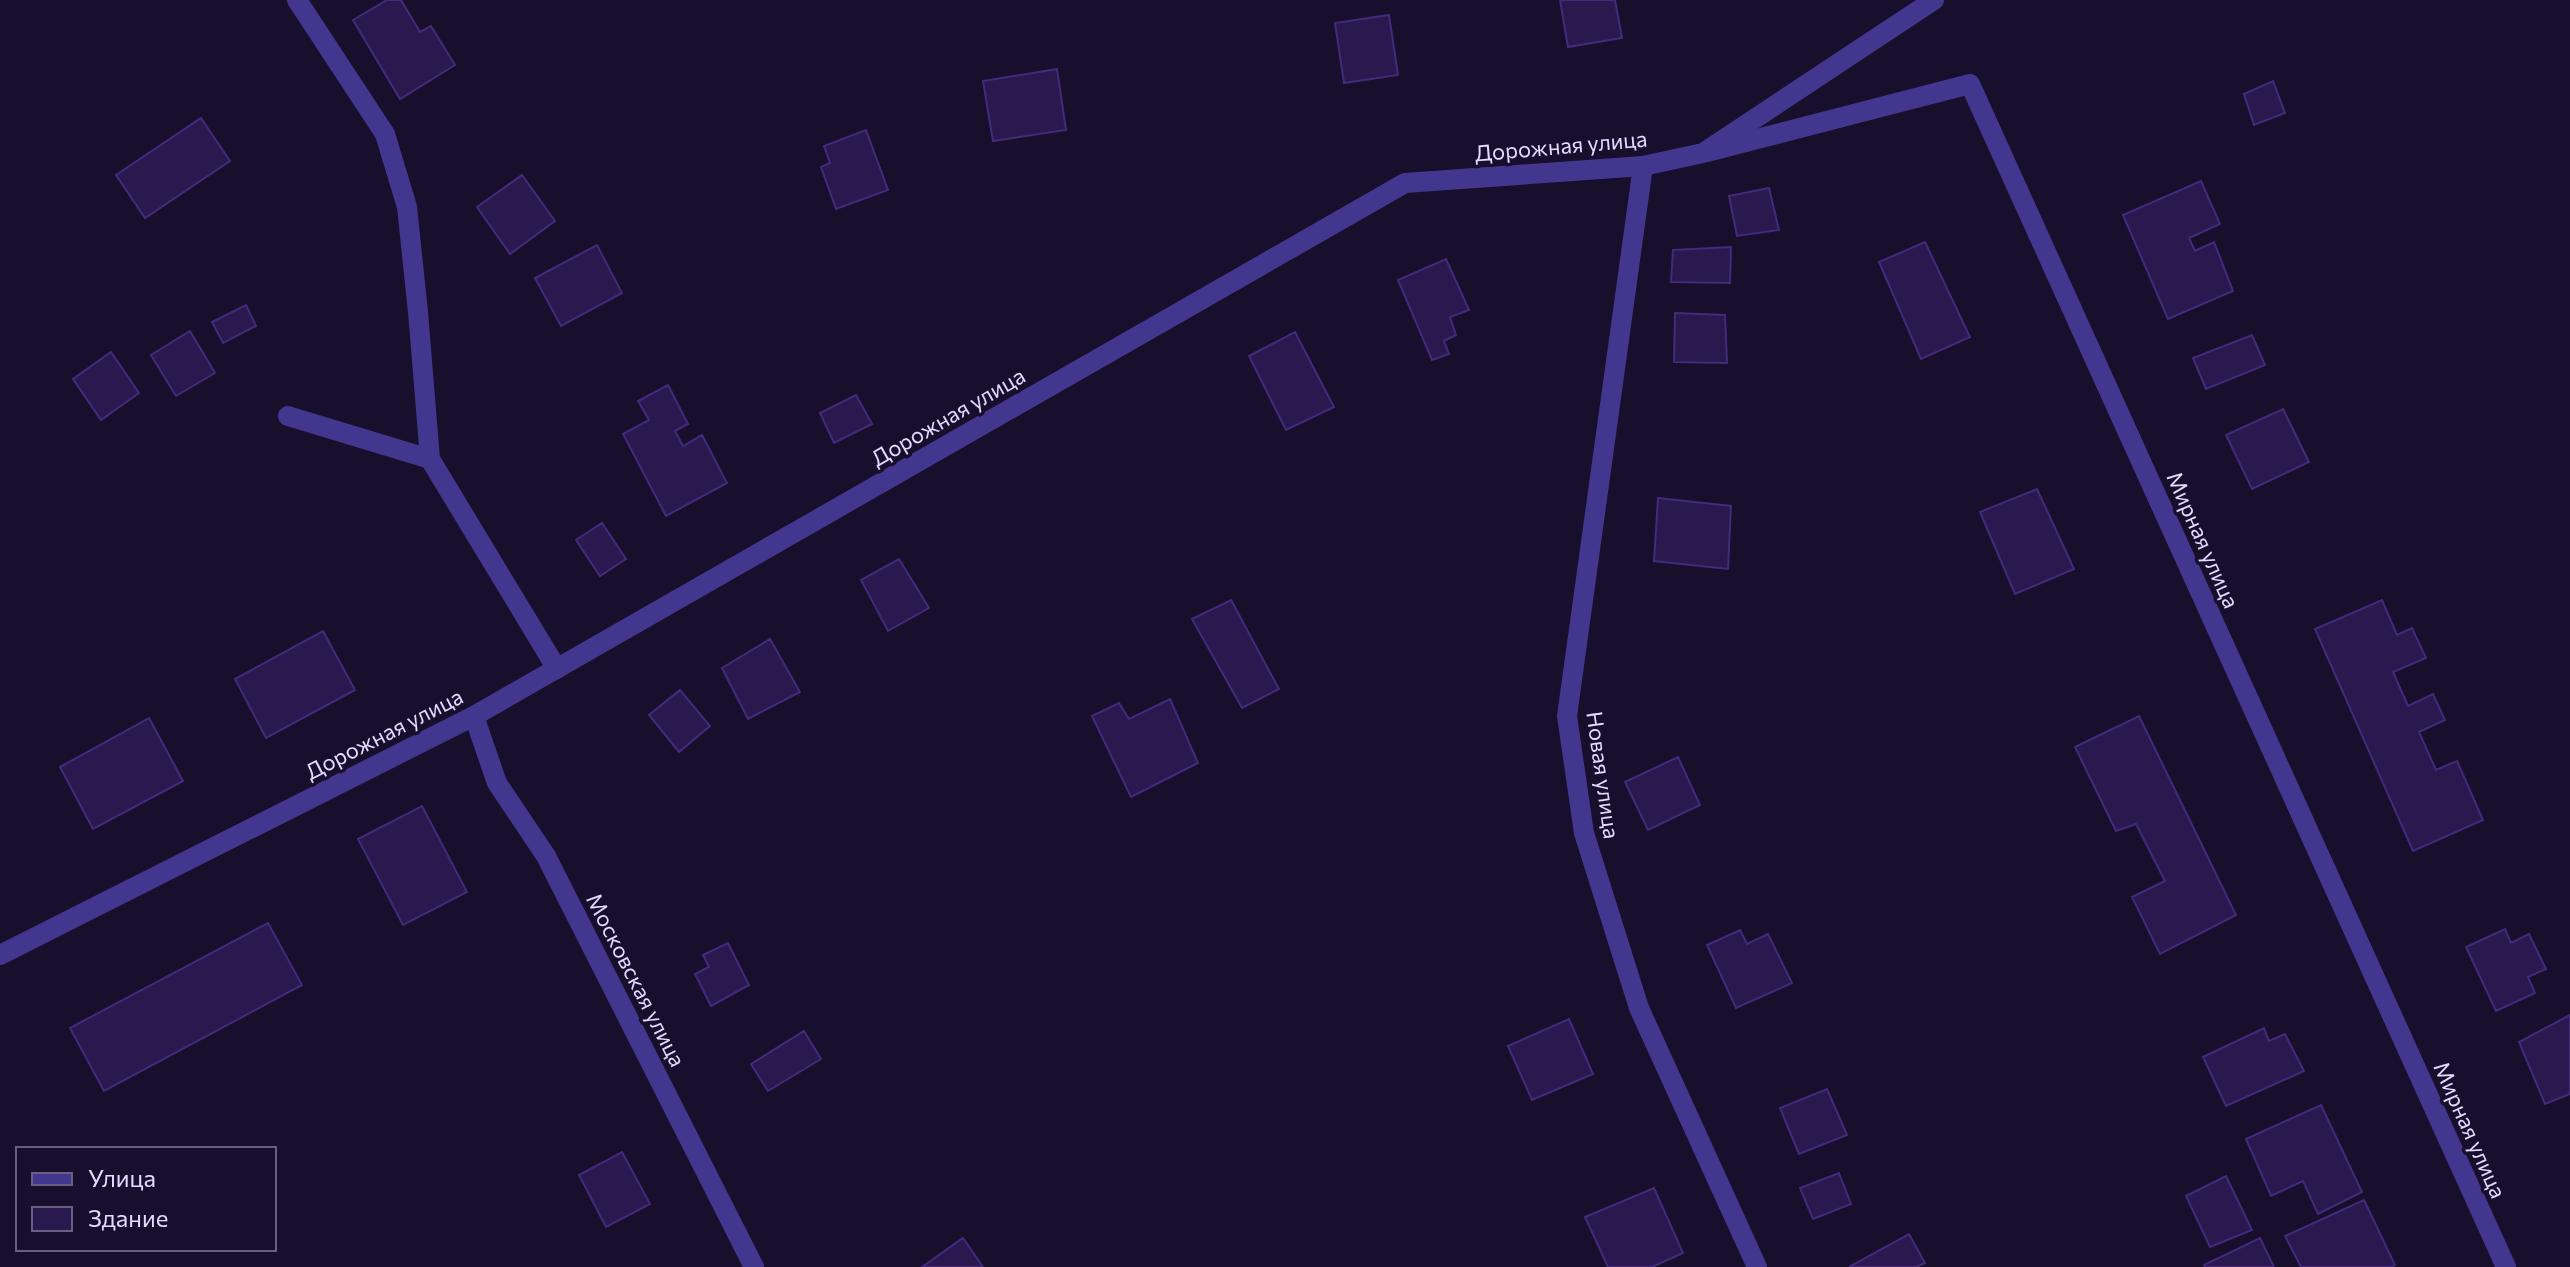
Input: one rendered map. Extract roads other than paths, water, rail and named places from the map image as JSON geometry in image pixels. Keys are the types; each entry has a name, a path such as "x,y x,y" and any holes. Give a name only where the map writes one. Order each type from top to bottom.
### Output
{"street":[{"path":"297,0 385,134 407,207 430,459 557,669"},
{"name":"Дорожная улица","path":"0,955 474,716 1405,183 1643,166 1703,153 1934,0"},
{"name":"Мирная улица","path":"1703,153 1970,84 2506,1267"},
{"name":"Новая улица","path":"1643,166 1567,716 1584,833 1639,1008 1757,1267"},
{"path":"288,416 430,459"},
{"name":"Московская улица","path":"474,716 497,783 546,856 754,1267"}]}
